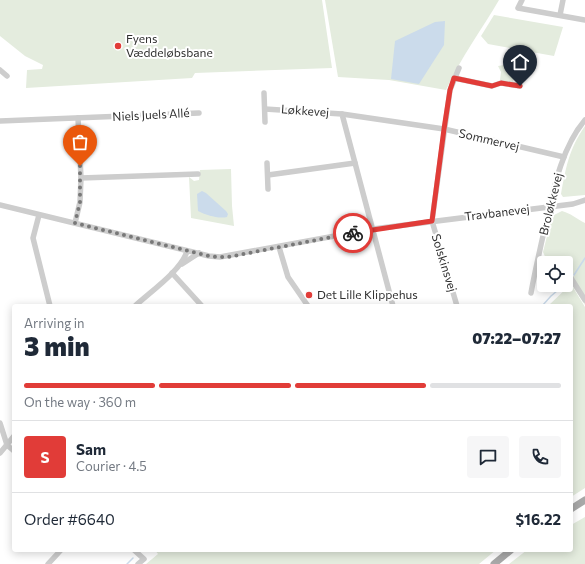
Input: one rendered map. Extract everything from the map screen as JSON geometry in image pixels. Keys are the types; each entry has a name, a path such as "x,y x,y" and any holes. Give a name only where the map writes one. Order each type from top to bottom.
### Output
{"main road":[{"path":"573,508 585,500"},
{"path":"494,564 509,552"}],"street":[{"path":"522,0 518,8 585,20"},
{"path":"560,15 563,0"},
{"name":"Solskinsvej","path":"456,304 432,221 450,90 459,68"},
{"path":"0,70 6,76"},
{"path":"454,78 492,86 501,83 520,86"},
{"name":"Løkkevej","path":"264,93 265,122"},
{"name":"Løkkevej","path":"265,109 342,114 393,304"},
{"name":"Niels Juels Allé","path":"0,121 199,112"},
{"name":"Sommervej","path":"342,114 444,129 564,158"},
{"path":"75,223 80,202 78,118"},
{"name":"Broløkkevej","path":"539,256 550,207 564,158 580,126 585,120"},
{"path":"268,176 355,162"},
{"path":"267,163 268,189"},
{"path":"80,178 198,174"},
{"name":"Travbanevej","path":"432,221 572,204 585,200"},
{"path":"0,205 220,257 372,229 432,221"},
{"path":"39,215 33,238 50,304"},
{"path":"279,247 288,277 307,304"},
{"path":"137,304 178,267 185,258 187,250"},
{"path":"178,267 199,253"},
{"name":"Broløkkevej","path":"530,293 537,263"},
{"path":"172,273 200,304"},
{"path":"573,281 585,300"},
{"path":"0,423 7,445 12,449"},
{"path":"0,453 12,439"},
{"path":"48,564 59,552"},
{"path":"136,552 144,559 138,564"}],"shaded area":[{"name":"Fyens Væddeløbsbane","path":"0,0 322,0 332,68 195,73 192,78 26,88 27,70 42,69 43,65 25,56 0,36"},
{"path":"325,0 499,0 464,56 446,90 389,80 338,77"},
{"path":"494,15 563,27 554,56 488,44 481,36"},
{"path":"516,63 513,83 500,80 501,72 498,66"},
{"path":"585,126 585,195 563,197 561,194 569,158 575,143"},
{"path":"231,169 234,226 191,218 189,177 194,181 199,180 200,170"},
{"path":"562,211 585,223 585,305 573,287 573,256 545,256 543,252 552,216"},
{"path":"573,287 585,307 585,488 573,496 573,304 550,304 563,292 573,292"},
{"path":"585,517 585,564 509,564 524,552 573,552 573,524"},
{"path":"156,552 494,552 479,564 146,564 158,554"}],"water":[{"path":"445,21 444,45 419,84 391,79 395,41 435,22"},
{"path":"202,191 226,211 228,214 227,217 212,216 198,211 197,194"}],"waterway":[{"path":"574,275 585,258"},
{"path":"544,304 556,292"},
{"path":"127,564 133,558"}],"way so far":[{"path":"80,166 80,202 75,223 209,256 228,257 353,233"}],"place":[{"name":"Fyens Væddeløbsbane","path":"118,46"},
{"name":"Det Lille Klippehus","path":"309,295"}],"route":[{"path":"353,233 432,221 444,129 450,90 454,78 492,86 501,83 520,86"}]}
